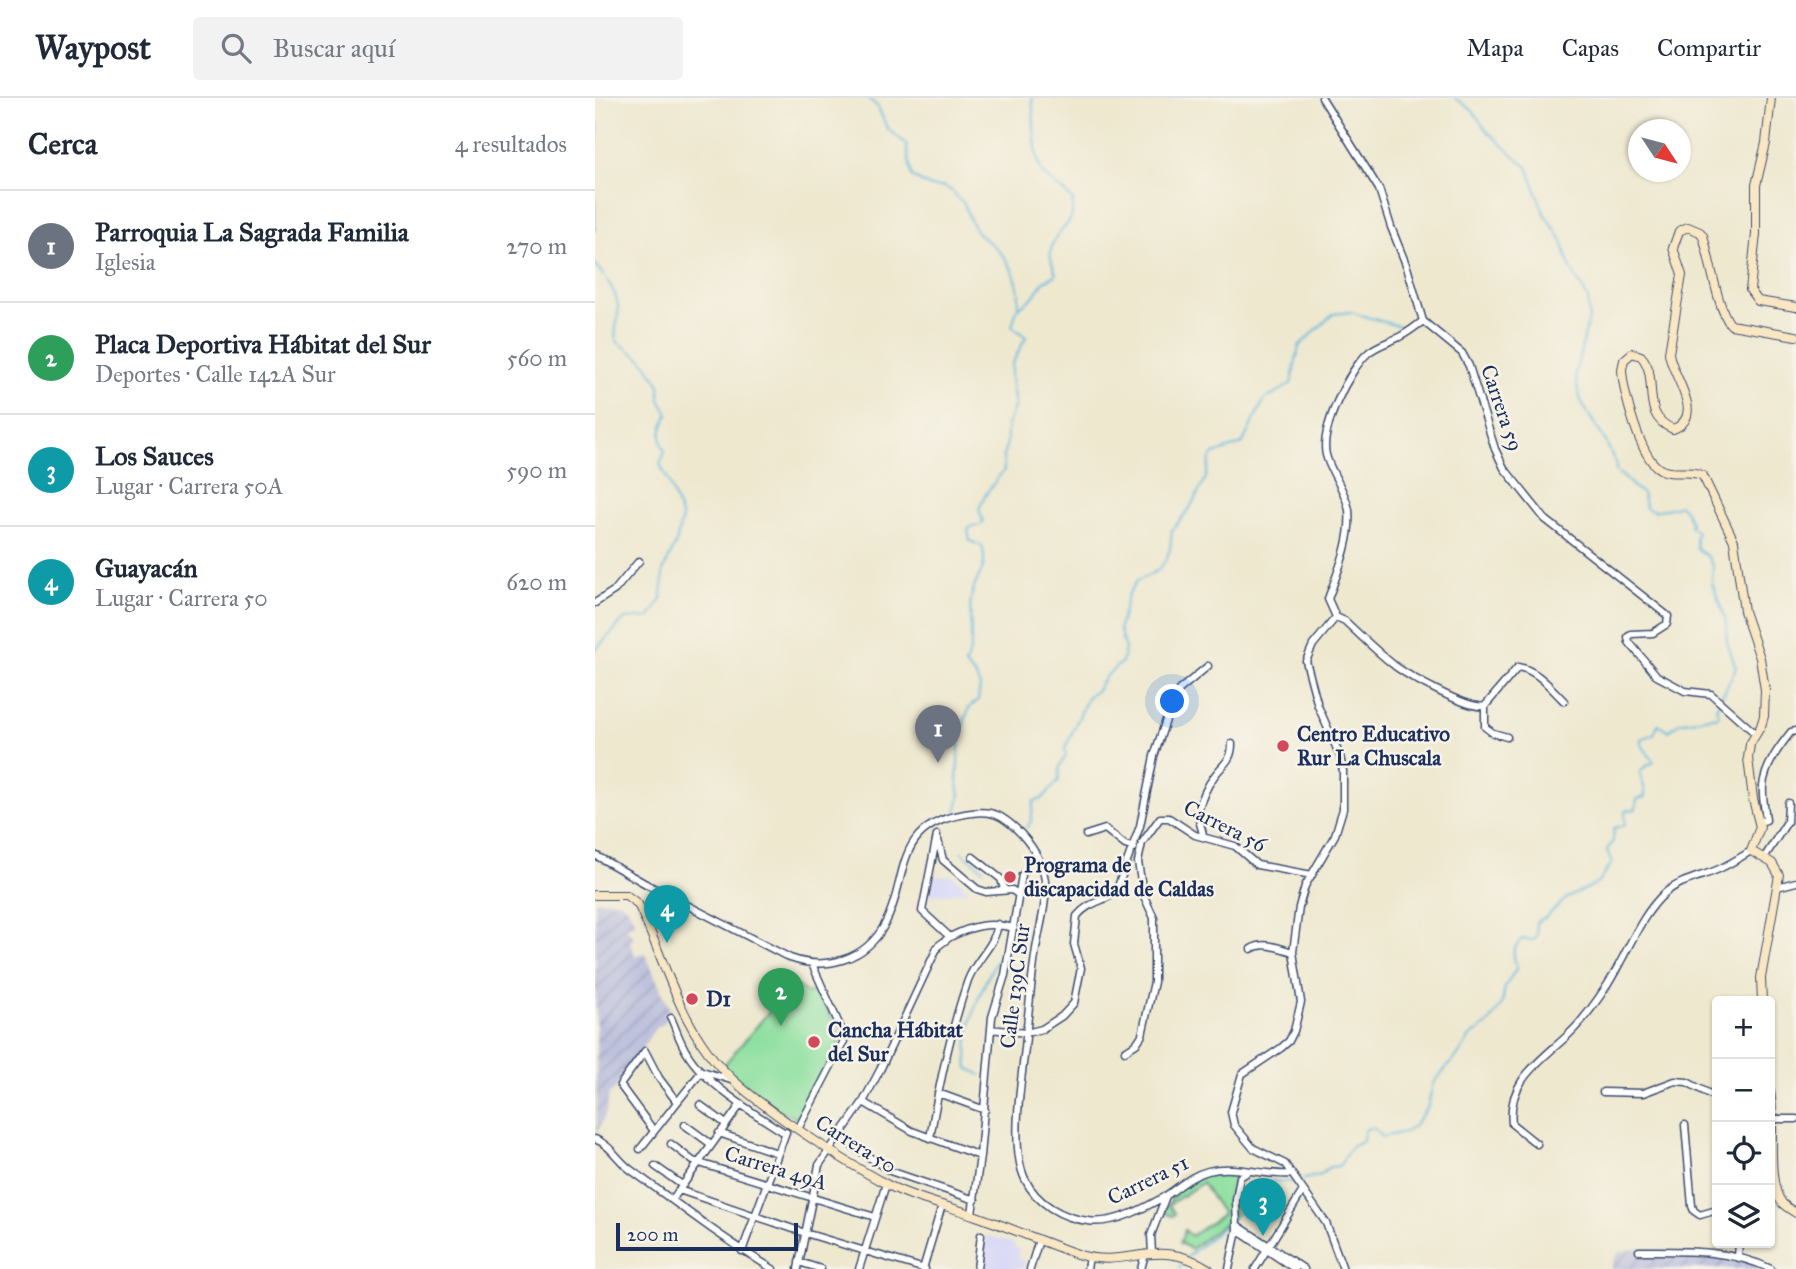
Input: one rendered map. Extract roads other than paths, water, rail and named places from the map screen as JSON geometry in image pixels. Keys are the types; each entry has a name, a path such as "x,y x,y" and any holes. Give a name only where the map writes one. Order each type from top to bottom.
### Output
{"street":[{"path":"1322,98 1379,190 1408,267 1423,321 1404,335 1376,347 1363,358 1339,397 1328,425 1325,453 1349,508 1341,564 1328,598 1336,617 1345,621 1396,667 1458,701 1485,706"},
{"path":"1771,98 1766,143 1756,185 1756,234 1750,290 1758,301 1796,307"},
{"path":"1537,1144 1512,1125 1510,1107 1526,1075 1579,1024 1608,984 1662,896 1672,887 1719,869 1751,850 1760,829 1752,799 1748,758 1751,744 1764,716 1765,690 1760,657 1744,611 1734,541 1703,477 1695,472 1660,469 1647,456 1640,444 1622,369 1624,360 1632,353 1641,356 1647,365 1655,414 1673,429 1686,420 1689,413 1687,401 1670,364 1668,353 1682,275 1672,248 1679,231 1688,227 1703,236 1719,305 1725,320 1731,326 1796,336"},
{"name":"Carrera 59","path":"1423,321 1462,353 1472,373 1498,459 1537,511 1668,615 1665,628 1653,634 1631,634 1629,642 1657,676 1685,691 1711,694 1756,734"},
{"path":"595,603 615,590 639,561"},
{"path":"1336,617 1313,645 1306,662 1318,706 1340,756 1344,786 1343,809 1335,835 1305,886 1299,907 1293,953 1301,1003 1294,1031 1289,1041 1281,1048 1242,1074 1231,1112 1234,1125 1253,1148 1282,1162 1297,1183 1325,1223 1342,1268"},
{"path":"991,1029 1026,1033 1052,1024 1074,1003 1081,968 1074,944 1077,916 1082,909 1095,901 1116,892 1135,849 1154,756 1167,717 1179,690 1208,666"},
{"path":"1507,737 1493,733 1485,726 1485,706 1518,667 1527,668 1536,674 1564,701"},
{"path":"1759,822 1766,820 1762,788 1764,777 1773,757 1791,732 1796,731"},
{"path":"1203,836 1198,820 1199,808 1212,778 1230,759 1232,744"},
{"path":"1764,858 1787,822 1788,803"},
{"name":"Calle 139C Sur","path":"936,823 969,813 994,814 1010,823 1026,840 1043,871 1044,904 1032,971 1019,1106"},
{"name":"Carrera 56","path":"1135,849 1163,817 1195,835 1235,846 1257,865 1312,875"},
{"path":"936,823 943,859 968,881 986,892 1004,889 1019,895"},
{"path":"595,855 778,952 812,964 830,964 844,960 862,949 880,933 889,915 905,857 917,839 936,823"},
{"path":"1086,835 1105,829 1125,845 1135,849"},
{"path":"937,835 922,911 950,937"},
{"path":"1125,1051 1136,1044 1142,1035 1154,982 1154,918 1140,884 1135,849"},
{"path":"1751,850 1776,866 1779,875 1761,978 1762,996"},
{"path":"973,858 1001,879 1004,889"},
{"path":"972,1214 985,1110 991,1029 1014,928 1022,875"},
{"path":"1777,887 1796,882"},
{"name":"Carrera 50","path":"595,895 626,895 638,904 692,1028 709,1054 731,1080 830,1150 886,1184 1089,1257 1175,1254 1209,1269"},
{"path":"821,1269 799,1266 819,1165 863,1102 938,946 950,937 980,925 998,924 1014,928"},
{"path":"930,1138 940,1076 968,981 974,965 996,938 998,924"},
{"path":"1251,949 1265,944 1293,953"},
{"path":"743,1251 785,1133 794,1126 844,1041 843,1033 812,964"},
{"name":"Carrera 50","path":"671,1018 688,1055 702,1071 741,1104 785,1133"},
{"path":"654,1131 620,1085 645,1051 659,1079 677,1102"},
{"path":"640,1149 702,1071 731,1080"},
{"path":"1603,1093 1643,1093 1675,1081 1687,1082 1712,1094"},
{"path":"937,1093 985,1110"},
{"path":"863,1102 893,1121 980,1156"},
{"path":"672,1200 741,1104"},
{"path":"700,1105 726,1124"},
{"name":"Carrera 51","path":"1019,1106 1018,1152 1022,1172 1029,1187 1050,1208 1076,1219 1092,1222 1123,1216 1206,1171 1227,1168 1297,1183"},
{"path":"1775,1119 1796,1119"},
{"path":"1773,1122 1772,1158 1777,1192 1781,1201 1796,1213"},
{"path":"685,1125 711,1144"},
{"path":"1685,1125 1692,1206 1700,1215 1712,1211"},
{"path":"719,1133 777,1153"},
{"name":"Carrera 50","path":"839,1137 890,1171 975,1200"},
{"path":"595,1139 672,1200 773,1269"},
{"name":"Carrera 49A","path":"671,1144 693,1161 875,1217"},
{"path":"655,1166 681,1187 755,1217 924,1269 942,1205"},
{"path":"1229,1269 1240,1177 1248,1172"},
{"path":"1255,1269 1268,1248 1297,1183"},
{"path":"859,1269 886,1184"},
{"path":"1141,1269 1149,1254 1151,1235 1167,1194"},
{"path":"1236,1222 1295,1269"},
{"path":"977,1269 981,1235"},
{"path":"1030,1269 1039,1240"},
{"path":"1268,1248 1304,1269"},
{"path":"1738,1256 1739,1248"},
{"path":"1639,1251 1726,1253 1750,1259 1771,1269"},
{"path":"1087,1269 1089,1257"}],"waterway":[{"path":"868,98 878,107 887,128 906,144 912,177 931,187 944,187 952,191 964,203 978,233 1004,257 1017,285 1018,307"},
{"path":"956,811 960,797 957,776 960,736 969,708 978,700 980,686 965,665 971,647 971,600 983,566 984,554 982,546 970,541 968,530 983,522 979,509 987,492 1004,470 1007,426 1015,405 1012,364 1026,337 1012,326 1017,309 1032,298 1044,281 1056,275 1051,259 1052,245 1073,212 1073,201 1041,170 1036,151 1032,98"},
{"path":"1300,1180 1321,1175 1329,1167 1339,1166 1351,1147 1363,1141 1364,1132 1368,1128 1375,1129 1381,1137 1405,1132 1413,1127 1428,1106 1433,1083 1459,1054 1469,1038 1489,1023 1502,1004 1505,987 1517,967 1514,952 1522,939 1534,940 1537,936 1536,922 1546,917 1567,898 1598,883 1612,863 1607,850 1613,841 1614,828 1625,825 1625,811 1636,809 1637,799 1645,797 1640,773 1654,762 1641,744 1641,739 1654,734 1658,724 1669,731 1680,722 1717,717 1719,715 1716,708 1736,668 1727,642 1726,622 1712,584 1713,566 1708,557 1697,548 1697,532 1690,526 1691,522 1684,508 1679,505 1654,511 1646,508 1642,493 1616,471 1616,464 1605,440 1579,396 1575,374 1589,318 1588,298 1571,269 1561,239 1544,213 1528,168 1486,130 1473,111 1455,98"},
{"path":"595,122 598,126 595,155"},
{"path":"595,197 595,230"},
{"path":"595,264 617,300 616,341 643,360 660,385 660,400 668,414 661,433 665,452 660,464 682,518 676,543 663,571 662,598 650,617 625,619 595,650"},
{"path":"1027,828 1031,821 1034,801 1042,799 1059,780 1060,766 1066,756 1065,749 1088,696 1096,691 1106,676 1122,662 1125,649 1119,628 1128,595 1136,582 1158,570 1166,560 1172,530 1190,508 1206,478 1210,459 1214,454 1242,444 1264,400 1291,384 1299,346 1333,314 1350,312 1405,328"},
{"path":"962,852 983,869"},
{"path":"981,1075 968,1068 968,1039 974,1011 997,959"},
{"path":"1239,1214 1271,1181 1295,1182"},
{"path":"1187,1257 1234,1218"},
{"path":"1179,1269 1184,1261"}],"place":[{"name":"Centro Educativo Rur La Chuscala","path":"1283,746"},
{"name":"Parroquia La Sagrada Familia","path":"938,763"},
{"name":"Programa de discapacidad de Caldas","path":"1010,877"},
{"name":"Guayacán","path":"667,943"},
{"name":"D1","path":"692,999"},
{"name":"Placa Deportiva Hábitat del Sur","path":"781,1026"},
{"name":"Cancha Hábitat del Sur","path":"814,1042"},
{"name":"Los Sauces","path":"1263,1236"}]}
